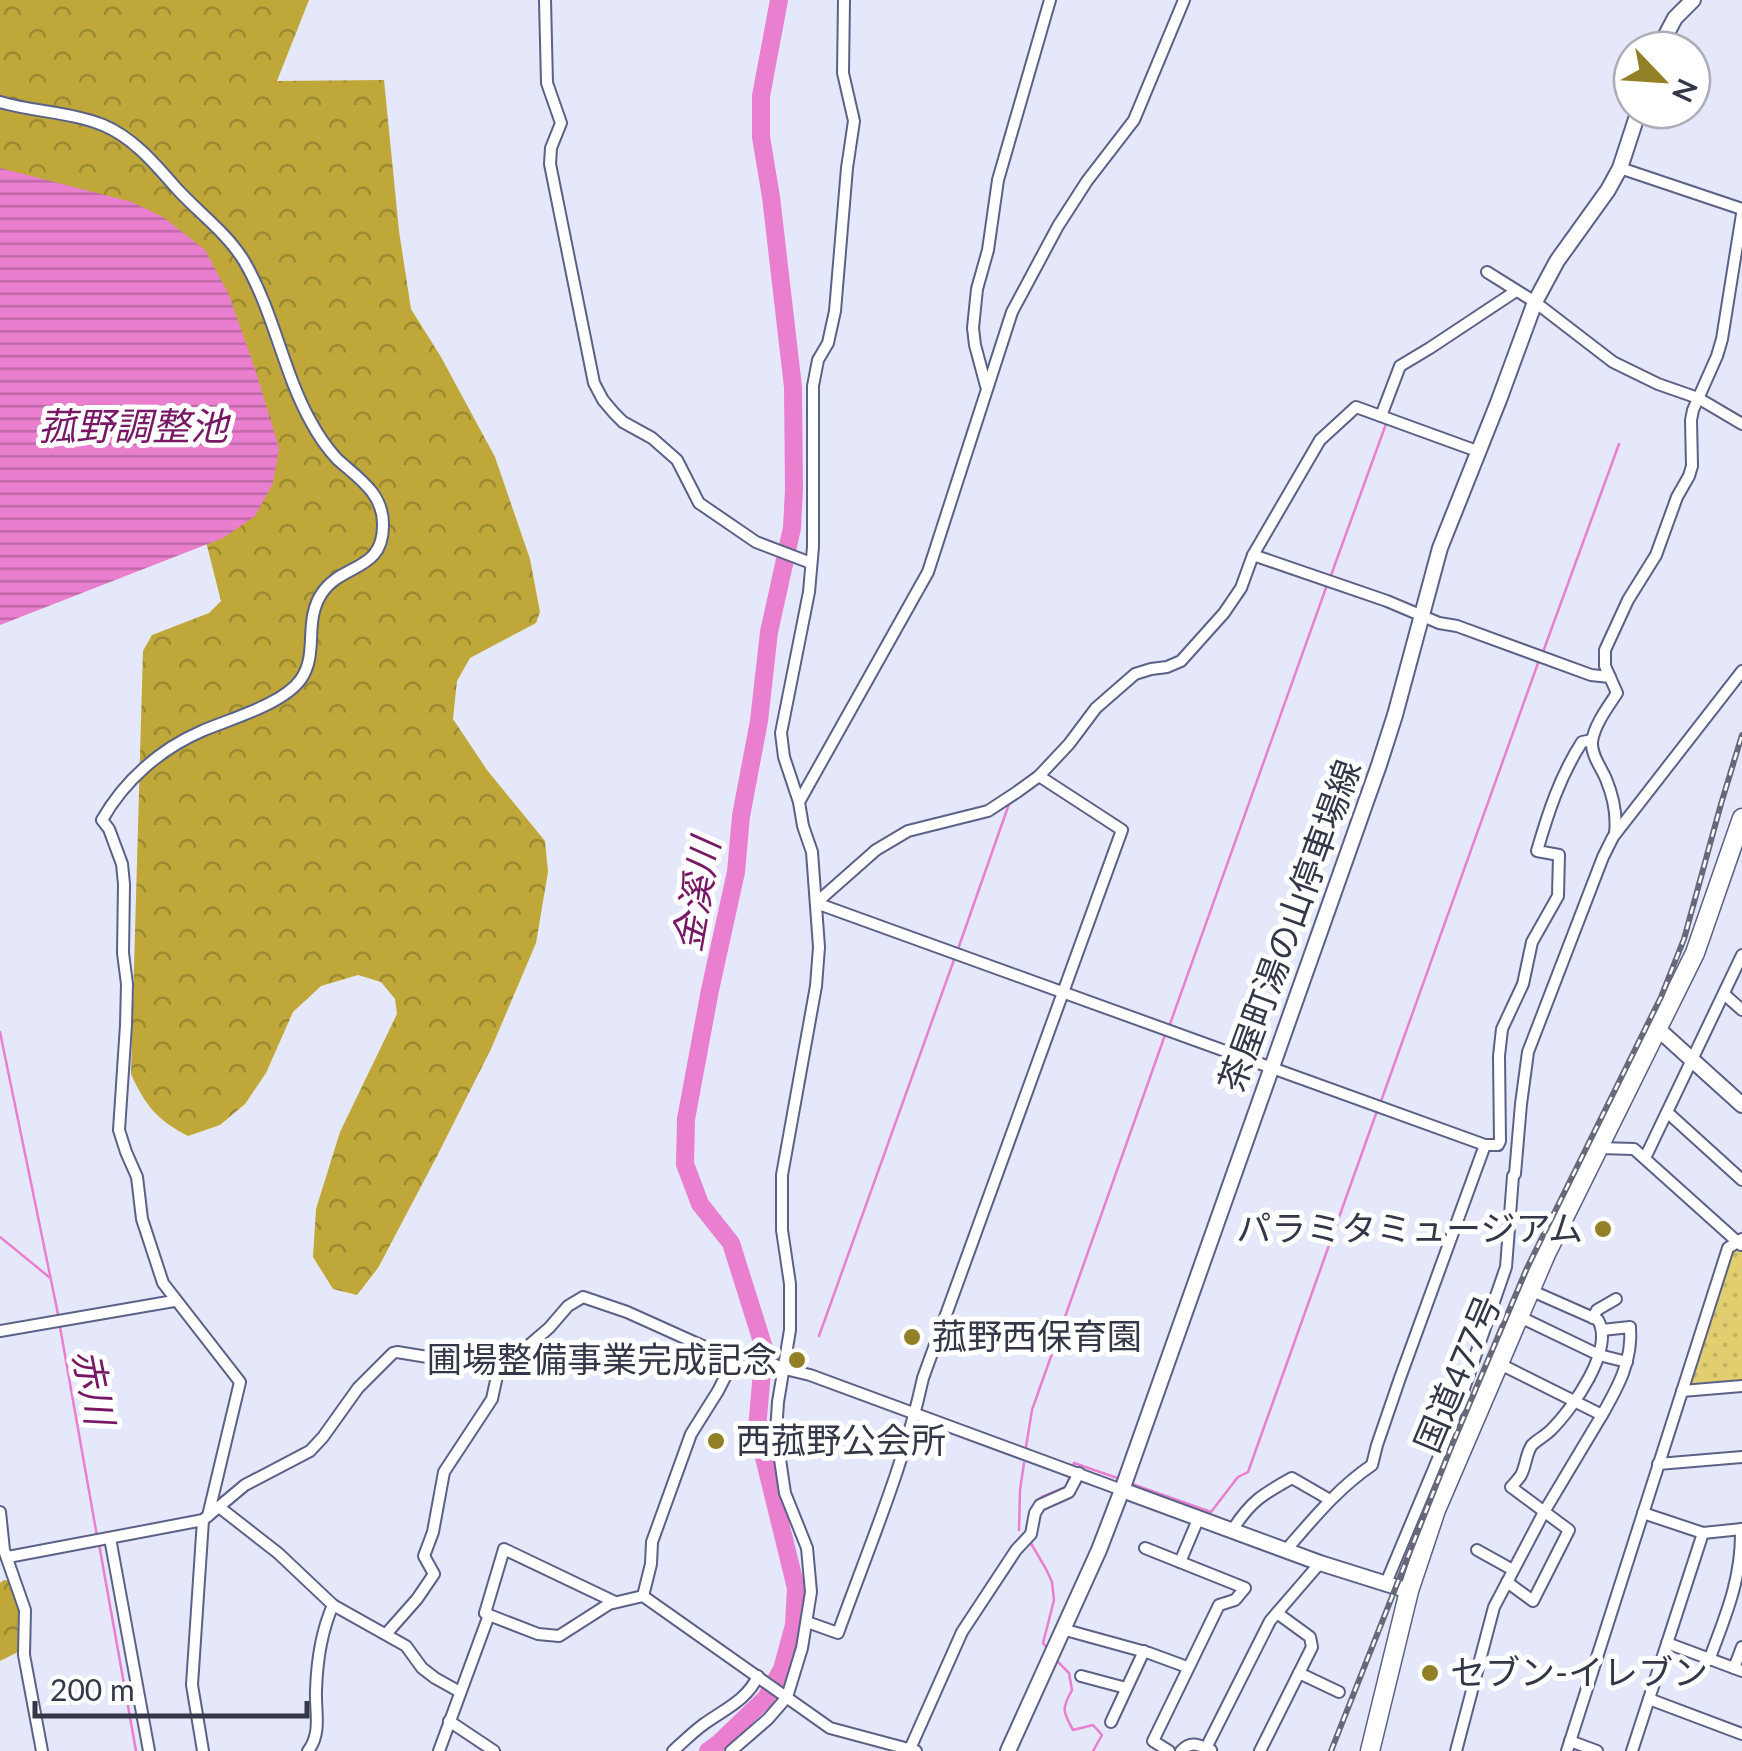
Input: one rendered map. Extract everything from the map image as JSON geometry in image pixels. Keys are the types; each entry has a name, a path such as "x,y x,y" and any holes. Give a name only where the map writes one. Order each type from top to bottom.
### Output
{"highway":[{"name":"国道477号","path":"1375,1749 1409,1591 1436,1510 1530,1290 1696,953 1738,851 1742,818"}],"main road":[{"path":"1669,30 1693,0"},
{"name":"茶屋町湯の山停車場線","path":"1008,1751 1125,1484 1379,766 1440,548 1535,302 1557,261 1608,190 1632,130"},
{"path":"1658,1029 1742,1105"},
{"path":"1125,1484 1198,1517 1320,1563 1409,1591"}],"street":[{"path":"545,0 547,83 562,123 550,164 594,383 614,414 652,438 677,460 699,503 756,542 809,562"},
{"path":"731,1751 768,1719 784,1694 802,1648 811,1592 807,1548 784,1492 776,1432 791,1303 781,1190 816,986 819,947 812,852 784,757 781,733 809,592 814,386 818,360 828,343 835,311 854,121 842,73 844,0"},
{"path":"986,388 975,346 978,289 998,180 1050,0"},
{"path":"799,802 928,572 1012,312 1033,268 1087,181 1134,120 1184,0"},
{"path":"0,102 86,119 118,133 142,151 224,236 244,260 261,294 310,421 335,456 370,489 382,508 383,536 373,556 328,584 316,603 309,660 295,687 279,699 175,744 127,784 102,820 122,864 124,884 123,953 127,984 119,1130 138,1176 142,1219 163,1284 240,1382 205,1518 192,1684 203,1751"},
{"path":"1615,834 1614,806 1593,754 1592,740 1618,693 1604,660 1605,650 1628,600 1656,555 1692,466 1691,420 1722,339 1742,212 1620,168"},
{"path":"1487,272 1535,302 1612,362 1698,398 1742,424"},
{"path":"1380,416 1400,366 1516,292"},
{"path":"816,902 876,850 908,831 988,811 1040,776 1096,708 1136,674 1181,661 1242,588 1253,555 1320,440 1356,407 1478,451"},
{"path":"1253,555 1610,677"},
{"path":"1386,1583 1448,1435 1506,1267 1528,1052 1589,892 1615,834 1742,671"},
{"path":"816,902 1485,1145 1498,1145 1502,1030 1523,984 1532,942 1558,896 1559,855 1537,851 1567,768 1582,742 1592,740"},
{"path":"807,1622 838,1633 915,1415 923,1378 1122,830 1040,776"},
{"path":"1645,1158 1742,955"},
{"path":"1724,994 1742,1010"},
{"path":"1667,1112 1742,1180"},
{"path":"1286,1550 1330,1500 1372,1465 1485,1145"},
{"path":"1597,1751 1569,1746 1728,1248 1741,1242 1634,1148 1599,1148"},
{"path":"1507,1582 1532,1601 1570,1530 1512,1487 1521,1476 1532,1446 1550,1432 1576,1401 1599,1355 1602,1330 1593,1318 1530,1290"},
{"path":"8,1557 205,1518 245,1485 310,1450 358,1388 393,1354 458,1362 500,1362 528,1346 568,1306 583,1297 628,1312 707,1348 740,1353 810,1375 1074,1471 1125,1484"},
{"path":"1593,1318 1596,1310 1616,1299"},
{"path":"0,1331 174,1301"},
{"path":"1518,1316 1599,1355 1627,1362"},
{"path":"1456,1751 1490,1616 1544,1512 1602,1415 1627,1362 1630,1326 1602,1330"},
{"path":"643,1596 652,1542 691,1434 740,1353"},
{"path":"386,1634 434,1574 424,1556 433,1532 444,1472 492,1400 500,1362"},
{"path":"1498,1363 1602,1415"},
{"path":"1682,1391 1742,1386"},
{"path":"1658,1464 1742,1457"},
{"path":"616,1602 504,1548 485,1613 538,1634 559,1636 610,1604 643,1596 830,1728 912,1750 962,1632 1027,1539 1040,1505 1069,1492 1074,1471"},
{"path":"1232,1529 1256,1499 1292,1478 1330,1500"},
{"path":"219,1507 333,1605 411,1651 422,1668 460,1692"},
{"path":"0,1512 4,1550 25,1610 24,1655 42,1751"},
{"path":"1643,1514 1703,1533 1741,1529 1739,1580 1710,1660"},
{"path":"1180,1562 1198,1517"},
{"path":"1632,1751 1703,1533"},
{"path":"107,1539 149,1751"},
{"path":"1145,1548 1244,1588 1235,1600 1219,1605 1152,1740 1169,1751"},
{"path":"1477,1550 1514,1570"},
{"path":"1181,1751 1196,1743 1209,1750 1270,1620 1320,1563"},
{"path":"312,1750 317,1723 315,1693 320,1637 333,1605"},
{"path":"1260,1751 1312,1646 1310,1636 1277,1614"},
{"path":"439,1751 489,1616"},
{"path":"1062,1629 1187,1667"},
{"path":"1666,1644 1738,1670 1742,1647"},
{"path":"1111,1722 1144,1652"},
{"path":"1299,1672 1339,1692"},
{"path":"1080,1676 1126,1688"},
{"path":"673,1751 722,1715 760,1677"},
{"path":"1649,1699 1742,1734"},
{"path":"449,1721 494,1751"}],"green space":[{"path":"0,0 309,0 277,81 384,80 411,309 495,457 530,559 540,612 536,623 470,658 457,681 453,719 487,770 545,841 548,872 536,943 491,1049 436,1158 378,1268 357,1295 333,1289 313,1257 316,1209 340,1132 397,1014 395,999 381,982 358,975 321,986 293,1012 266,1073 245,1104 220,1125 188,1136 177,1130 153,1111 131,1074 143,651 152,635 209,613 221,601 179,435 0,205"},
{"path":"10,1581 20,1614 18,1652 0,1661 0,1583"}],"shaded area":[{"path":"1737,1248 1742,1252 1742,1382 1691,1386 1731,1251"}],"water":[{"name":"菰野調整池","path":"0,168 132,202 163,217 205,250 229,295 279,448 273,483 255,516 223,538 0,625"}],"waterway":[{"name":"金溪川","path":"708,1751 766,1698 782,1669 794,1625 796,1588 757,1429 764,1348 731,1243 700,1204 685,1164 686,1119 736,872 769,632 792,528 793,387 761,137 761,96 779,0"},
{"path":"1330,578 1386,424"},
{"path":"1543,652 1619,444"},
{"path":"1170,1024 1327,585"},
{"path":"1380,1104 1538,663"},
{"path":"958,949 1009,804"},
{"path":"819,1336 955,957"},
{"name":"赤川","path":"0,1032 59,1319"},
{"path":"1026,1447 1032,1410 1165,1035"},
{"path":"1132,1484 1211,1512 1238,1477 1248,1472 1377,1111"},
{"path":"0,1237 49,1277"},
{"name":"赤川","path":"60,1327 97,1536"},
{"path":"1019,1530 1024,1463"},
{"path":"1073,1466 1074,1463 1120,1479"},
{"path":"1037,1501 1066,1487 1071,1473"},
{"path":"1026,1533 1031,1512"},
{"path":"1029,1540 1052,1582 1054,1600 1043,1643 1046,1647"},
{"name":"赤川","path":"99,1544 136,1751"},
{"path":"1058,1662 1069,1673 1072,1690 1065,1710 1073,1730 1093,1725 1102,1735 1093,1751"}],"railway":[{"path":"1331,1751 1527,1268 1661,997 1684,939 1742,735"}],"place":[{"name":"パラミタミュージアム","path":"1603,1229"},
{"name":"菰野西保育園","path":"912,1337"},
{"name":"圃場整備事業完成記念","path":"797,1360"},
{"name":"西菰野公会所","path":"716,1441"},
{"name":"セブン-イレブン","path":"1430,1673"}]}
